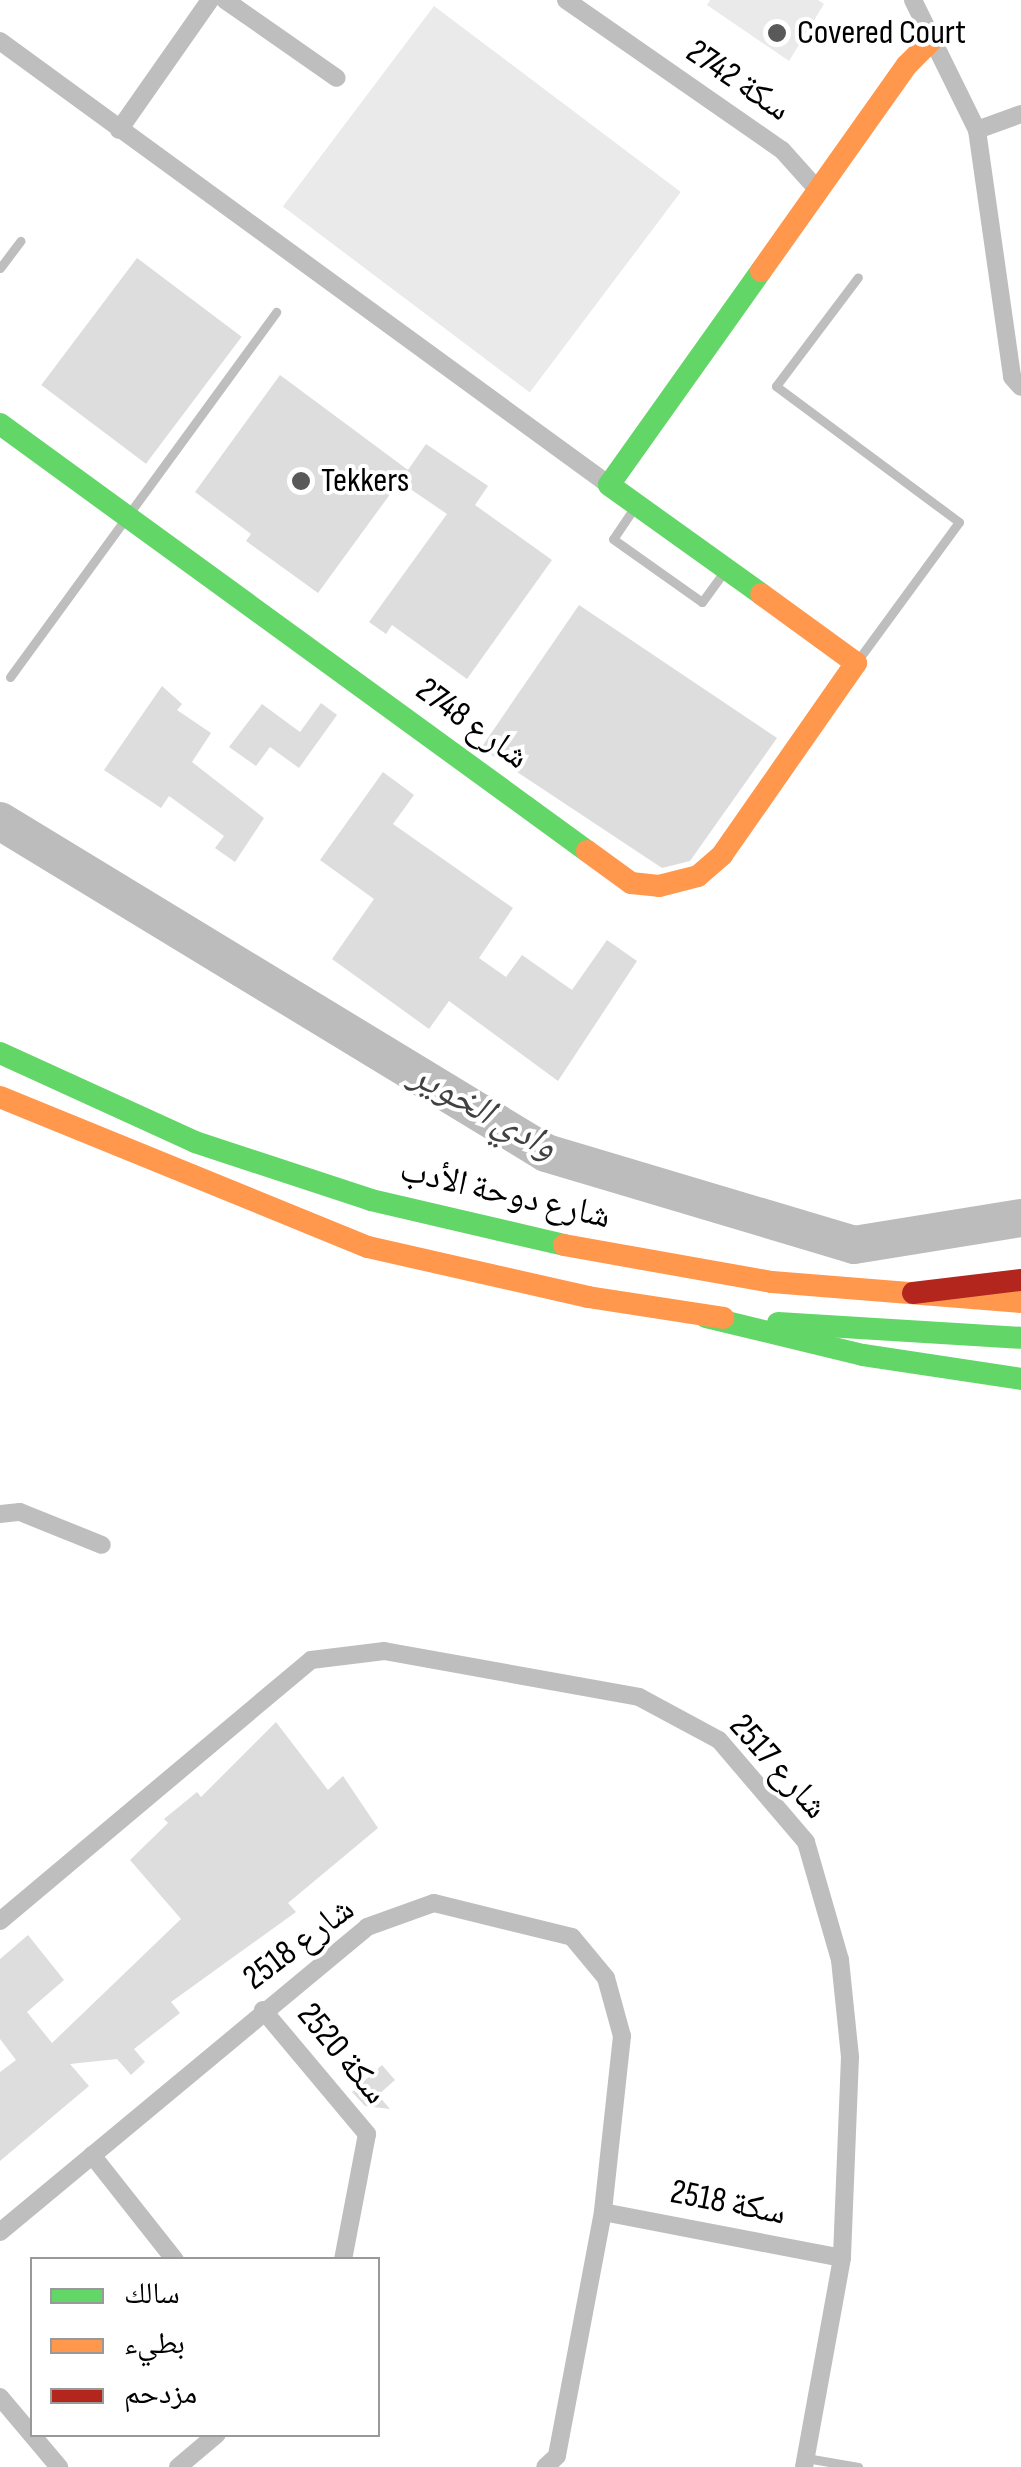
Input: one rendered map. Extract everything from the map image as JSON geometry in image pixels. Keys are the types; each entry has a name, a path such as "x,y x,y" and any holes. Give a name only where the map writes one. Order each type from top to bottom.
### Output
{"main road":[{"path":"856,663 609,486 907,65 934,39"},
{"name":"شارع 2748","path":"0,424 631,883 659,886 698,876 722,855 856,663"},
{"name":"شارع دوحة الأدب","path":"0,1053 194,1142 371,1200 685,1267 1021,1302"},
{"path":"0,1097 368,1248 706,1317 863,1355 1021,1378"},
{"path":"913,1293 1021,1280"},
{"path":"706,1317 1021,1338"}],"street":[{"path":"119,130 210,0"},
{"path":"225,0 336,78"},
{"name":"سكة 2742","path":"566,0 782,150 817,189"},
{"path":"916,1 977,130 1016,382"},
{"path":"0,42 609,486"},
{"path":"977,130 1021,114"},
{"path":"0,1514 20,1512 102,1545"},
{"name":"2517 شارع","path":"0,1921 311,1660 384,1651 640,1697 720,1740 806,1842 840,1960 850,2057 842,2258 805,2462"},
{"name":"2518 شارع","path":"0,2232 366,1927 434,1904 572,1936 606,1978 622,2036 602,2212 558,2456 545,2467"},
{"name":"سكة 2520","path":"263,2010 367,2134 344,2257"},
{"path":"92,2155 173,2257"},
{"name":"سكة 2518","path":"602,2212 842,2258"},
{"path":"0,2398 30,2433"},
{"path":"33,2437 59,2467"},
{"path":"178,2467 213,2437"}],"lane":[{"path":"0,268 20,241"},
{"path":"856,663 960,522 776,386 858,276"},
{"path":"10,678 130,518 276,312"},
{"path":"636,506 613,538 702,602 725,570"},
{"path":"805,2462 858,2467"}],"shaded area":[{"name":"Covered Court","path":"710,0 818,0 824,4 789,61 707,5"},
{"path":"434,6 681,192 530,392 283,206"}],"building":[{"path":"137,258 242,337 146,464 41,385"},
{"path":"280,375 408,470 426,444 488,486 475,505 552,560 467,679 392,625 386,634 369,622 447,514 400,482 407,471 318,593 246,541 251,534 195,492"},
{"path":"579,605 777,738 690,861 662,868 481,748"},
{"path":"162,686 182,704 177,710 211,733 192,762 264,818 235,862 215,848 224,836 169,796 161,808 104,770"},
{"path":"321,703 337,715 299,768 270,747 256,766 229,747 262,704 300,732"},
{"path":"383,772 414,795 393,824 513,908 479,958 506,977 522,955 572,990 607,940 637,961 558,1081 449,1001 429,1029 332,959 374,899 320,860"},
{"path":"276,1722 328,1790 343,1776 378,1828 288,1903 296,1912 171,2002 180,2013 134,2049 145,2062 131,2075 117,2059 70,2064 89,2086 0,2161 0,2072 16,2060 0,2039 0,1959 28,1935 64,1980 27,2012 52,2043 181,1919 130,1860 168,1823 164,1819 197,1792 201,1797"},
{"path":"382,2065 395,2080 378,2095 390,2109 365,2106 352,2092"}],"waterway":[{"name":"وادي الخوير","path":"0,821 546,1153 854,1245 1021,1218"}],"traffic: fast":[{"path":"761,271 609,485 761,594"},
{"path":"0,424 587,851"},
{"path":"0,1053 195,1142 371,1200 564,1245"},
{"path":"706,1317 863,1355 1021,1379"},
{"path":"778,1323 1021,1338"}],"traffic: slow":[{"path":"761,271 907,65 933,39"},
{"path":"587,851 631,883 659,886 698,876 722,855 856,663 761,594"},
{"path":"0,1097 368,1247 588,1297 723,1318"},
{"path":"564,1245 772,1282 1021,1302"}],"traffic: jam":[{"path":"913,1293 1021,1280"}],"place":[{"name":"Covered Court","path":"777,33"},
{"name":"Tekkers","path":"301,481"}]}
